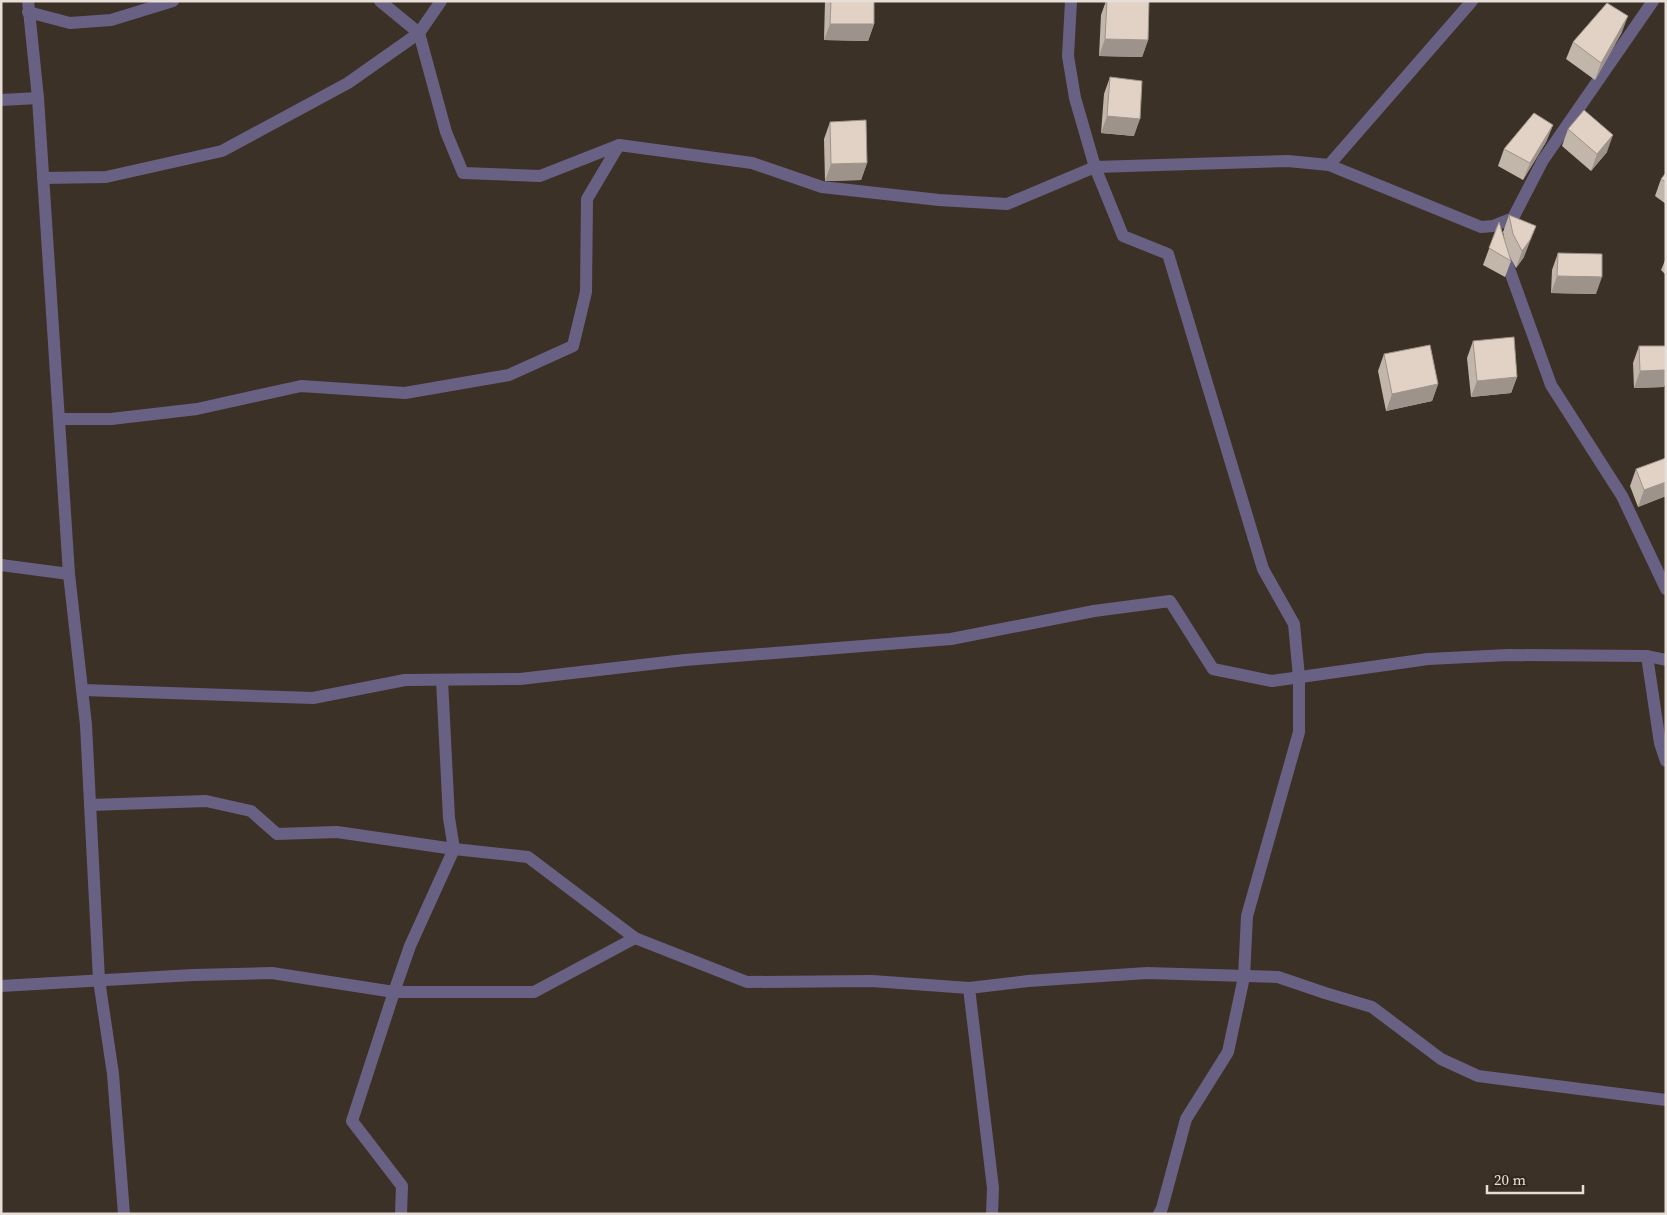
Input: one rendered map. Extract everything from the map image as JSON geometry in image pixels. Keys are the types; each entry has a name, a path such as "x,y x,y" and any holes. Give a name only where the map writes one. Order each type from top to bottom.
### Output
{"street":[{"path":"124,1214 112,1074 99,980 86,725 69,574 38,98 28,7 70,23 111,20 173,1"},
{"path":"380,1 419,33 446,132 463,173 540,176 619,145 752,163 822,187 939,200 1007,204 1095,167 1288,161 1329,165 1481,227 1497,236 1551,385 1622,496 1666,589"},
{"path":"43,178 106,177 222,151 348,83 419,33 440,1"},
{"path":"1071,1 1068,56 1075,98 1095,167 1123,236 1168,254 1263,569 1294,624 1300,677 1298,732 1247,916 1244,977 1228,1052 1186,1119 1159,1214"},
{"path":"1329,165 1472,1"},
{"path":"1497,236 1513,218 1544,160 1654,1"},
{"path":"1,100 38,98"},
{"path":"59,420 111,419 198,409 301,386 404,394 508,375 573,346 586,292 587,200 619,145"},
{"path":"1,565 69,574"},
{"path":"82,690 313,698 405,680 520,679 685,660 951,639 1094,611 1170,601 1213,669 1272,681 1428,659 1508,655 1647,656 1666,660"},
{"path":"1647,656 1660,743 1666,761"},
{"path":"401,1214 402,1186 352,1121 410,946 454,848 449,818 442,680"},
{"path":"90,806 206,801 250,812 277,834 337,832 528,857 635,938 747,982 872,981 969,988 1028,981 1146,973 1278,977 1372,1007 1441,1059 1478,1076 1666,1100"},
{"path":"1,986 193,975 272,973 394,992 534,992 635,938"},
{"path":"969,988 993,1188 992,1214"}],"building":[{"path":"831,1 874,1 874,24 830,24"},
{"path":"1107,1 1149,1 1148,40 1105,39"},
{"path":"1607,3 1628,16 1601,63 1573,42"},
{"path":"1110,77 1142,81 1140,119 1107,116"},
{"path":"1584,110 1613,135 1597,154 1568,129"},
{"path":"1534,113 1553,125 1530,163 1504,149"},
{"path":"866,120 867,163 831,164 830,122"},
{"path":"1666,173 1666,182 1661,179"},
{"path":"1509,215 1536,226 1530,240 1522,251 1513,234"},
{"path":"1499,222 1511,261 1489,248"},
{"path":"1558,253 1602,254 1602,277 1557,276"},
{"path":"1514,337 1517,377 1477,381 1473,341"},
{"path":"1430,345 1438,384 1392,394 1384,354"},
{"path":"1639,346 1666,346 1666,370 1640,371"},
{"path":"1666,458 1666,482 1644,490 1636,469"}]}
